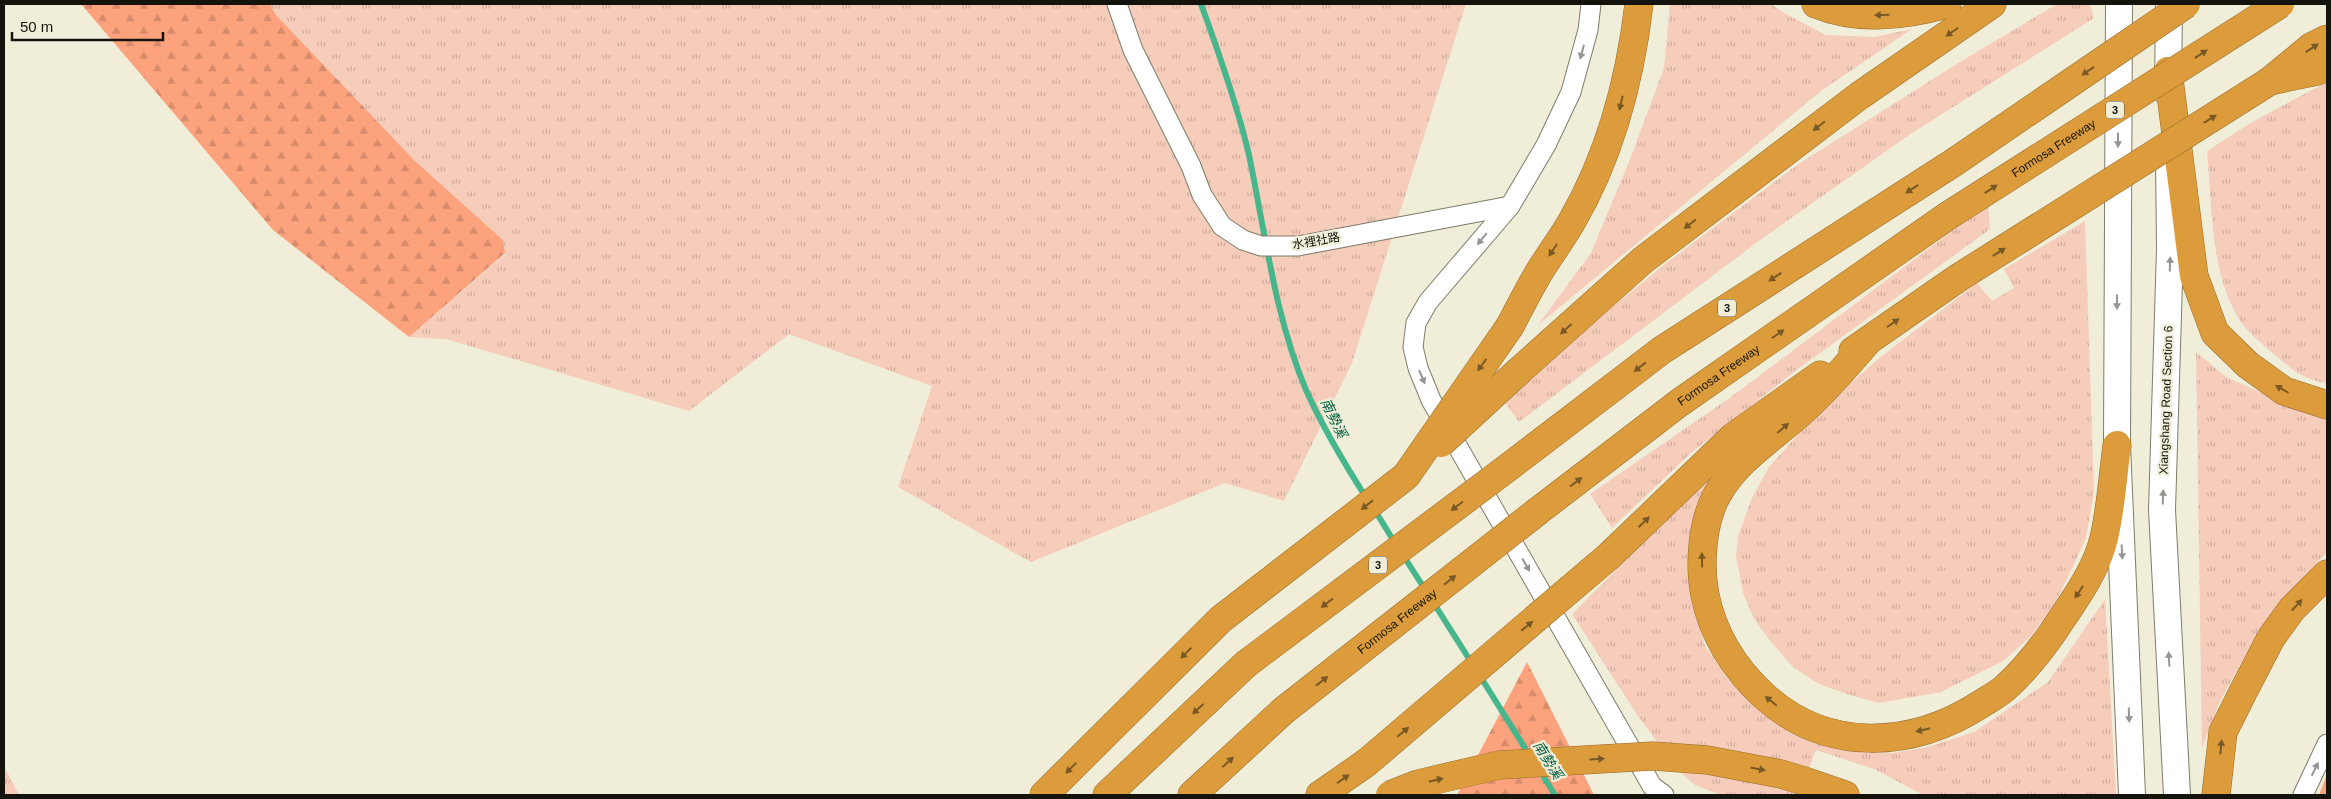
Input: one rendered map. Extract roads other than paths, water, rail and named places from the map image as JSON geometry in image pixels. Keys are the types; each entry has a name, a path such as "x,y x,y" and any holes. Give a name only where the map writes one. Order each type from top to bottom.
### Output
{"highway":[{"path":"1406,476 1510,326 1540,270 1572,221 1595,175 1618,116 1633,50 1639,4"},
{"path":"1816,4 1834,12 1878,15 1925,10 1947,4"},
{"path":"1044,795 1221,619 1406,476 1520,370 1643,260 1859,96 1992,4"},
{"name":"3","path":"1107,795 1246,664 1662,350 1953,163 2186,4"},
{"name":"Formosa Freeway","path":"1192,795 1284,711 1538,511 1679,404 1950,215 2280,4"},
{"path":"1320,795 1366,763 1610,556 1733,437 1958,278 2270,81 2311,47 2327,39"},
{"path":"2270,81 2317,71 2327,66"},
{"path":"2168,71 2194,276 2215,333 2248,365 2284,391 2327,404"},
{"path":"1868,341 1800,413 1735,469 1716,496 1702,550 1702,582 1709,613 1720,641 1736,666 1773,703 1797,719 1822,730 1853,738 1886,738 1919,731 1935,727 1968,712 2005,688 2040,651 2091,573 2104,539 2117,445"},
{"path":"2216,795 2223,732 2242,692 2276,631 2292,610 2327,574"},
{"path":"1390,795 1418,784 1499,766 1653,756 1707,760 1781,774 1845,795"}],"main road":[{"path":"2119,4 2117,445 2132,795"},
{"name":"Xiangshang Road Section 6","path":"2169,4 2170,248 2162,510 2177,795"}],"street":[{"name":"水裡社路","path":"1117,4 1133,50 1191,166 1202,195 1222,226 1243,240 1269,247 1298,246 1510,206"},
{"path":"1591,4 1588,30 1571,92 1546,145 1510,206 1428,302 1416,323 1413,347 1418,368 1431,400 1652,786 1664,795"},
{"path":"2304,795 2327,744"}],"waterway":[{"name":"南勢溪","path":"1201,4 1227,79 1249,155 1279,304 1295,362 1319,418 1367,499"},
{"name":"南勢溪","path":"1374,509 1395,543"},
{"name":"南勢溪","path":"1403,555 1426,591"},
{"name":"南勢溪","path":"1433,602 1473,665"},
{"name":"南勢溪","path":"1480,676 1530,756"},
{"name":"南勢溪","path":"1540,771 1555,795"}]}
